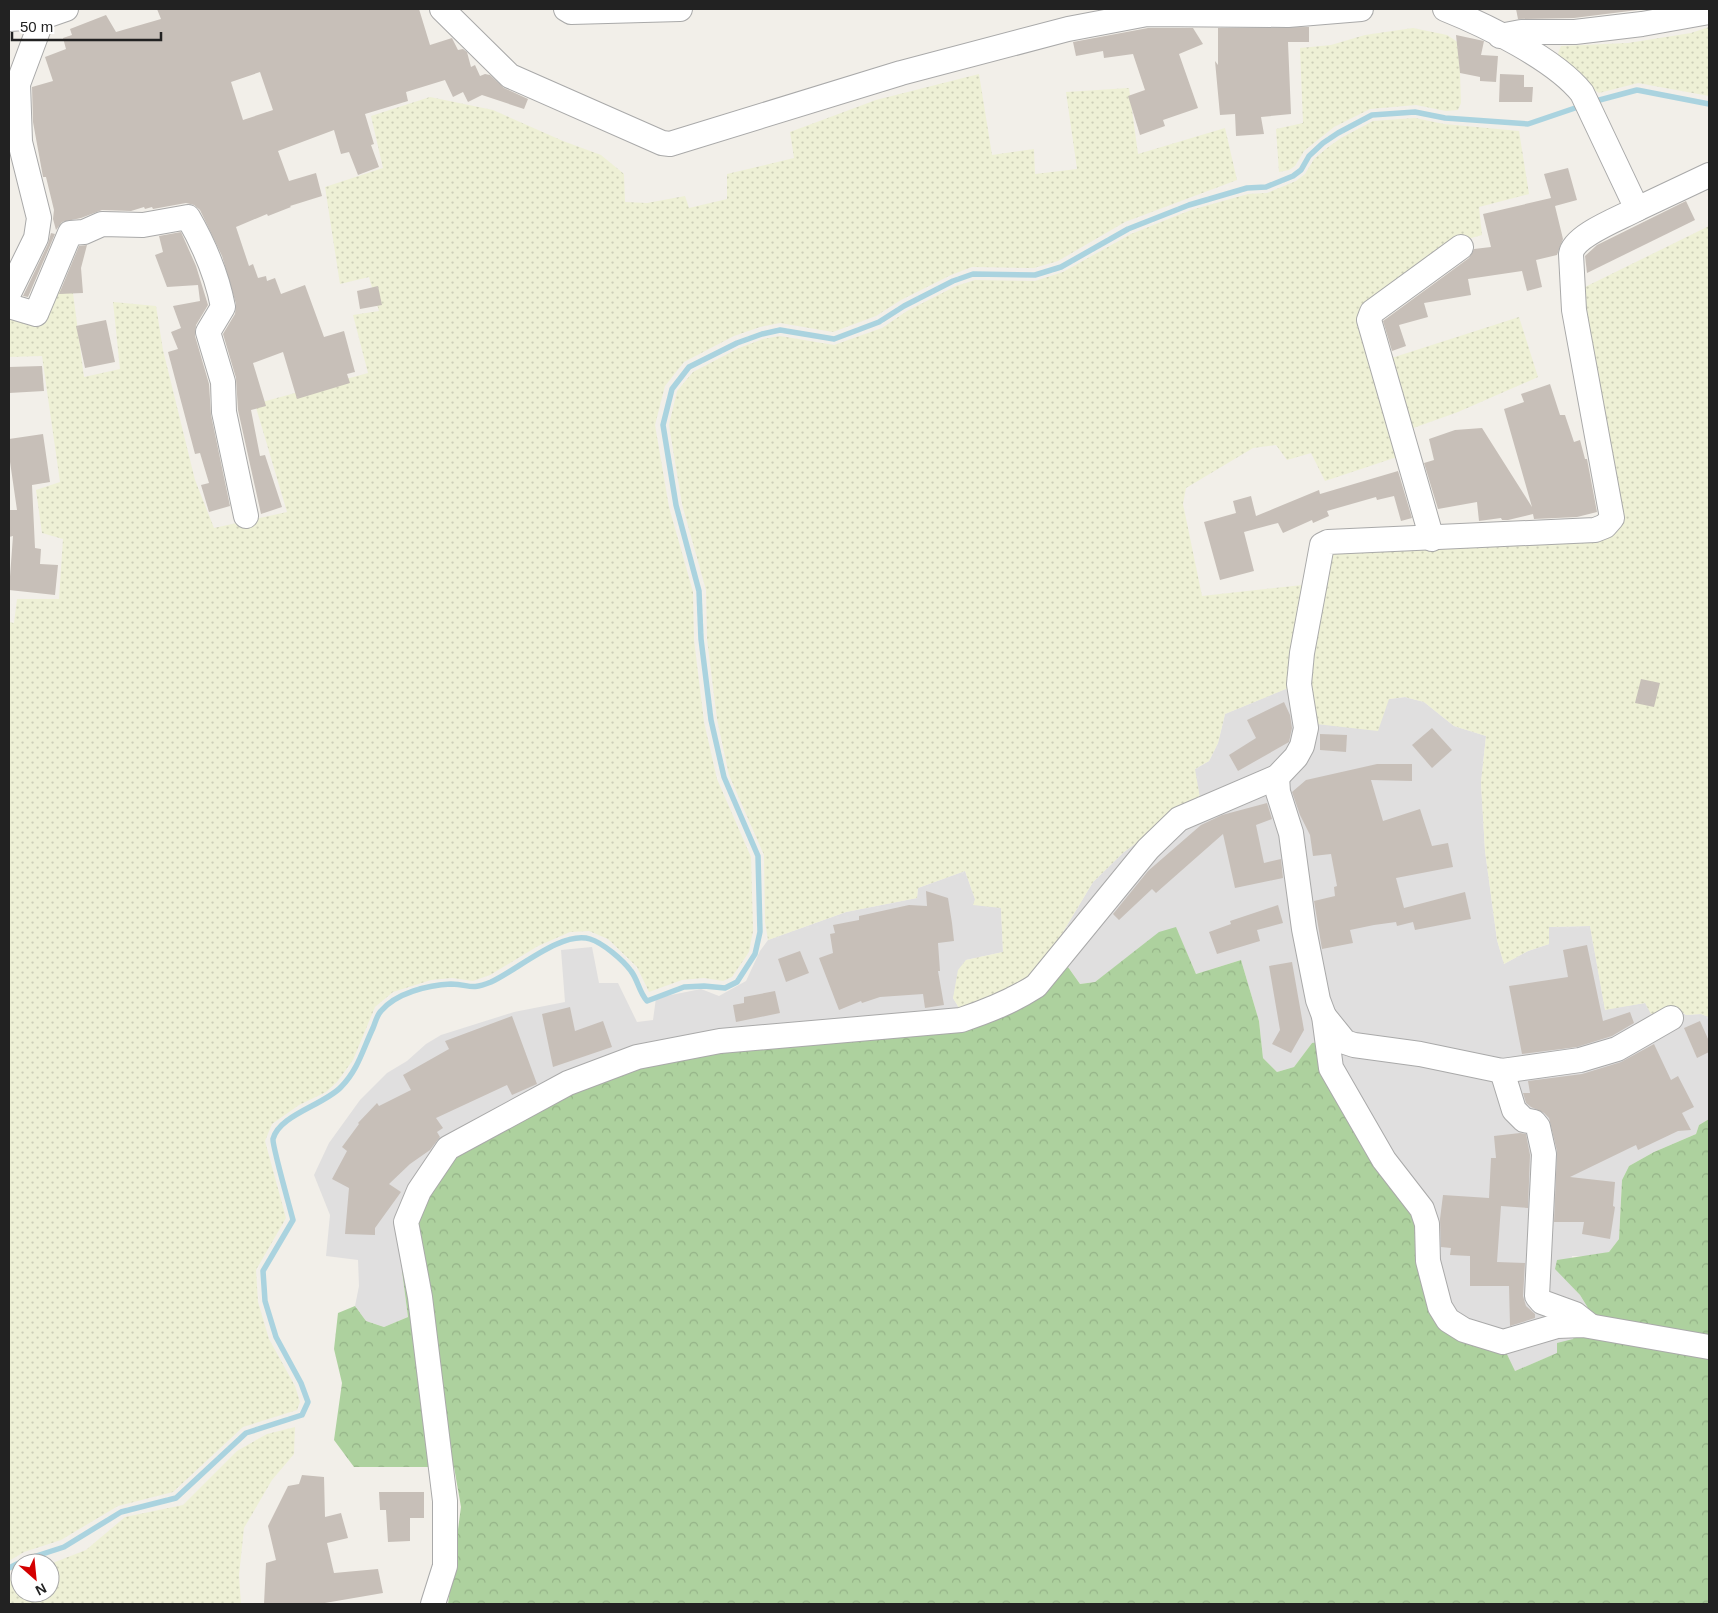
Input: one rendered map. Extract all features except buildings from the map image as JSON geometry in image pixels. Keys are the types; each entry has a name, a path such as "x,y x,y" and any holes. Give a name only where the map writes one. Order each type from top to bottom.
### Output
{"street":[{"path":"9,19 43,17 66,9"},
{"path":"442,9 510,76 662,143 670,144 901,73 1068,29 1147,14 1288,15 1361,9"},
{"path":"566,9 571,12 586,12 680,9"},
{"path":"1445,9 1530,52 1575,84 1582,93 1637,209"},
{"path":"1500,36 1521,32 1575,32 1709,12"},
{"path":"9,293 36,238 39,218 20,142 18,84 43,17"},
{"path":"432,1604 445,1566 445,1501 420,1297 406,1222 419,1191 448,1148 568,1083 637,1057 720,1041 961,1020 995,1010 1036,986 1142,856 1178,820 1277,777 1296,757 1302,746 1306,728 1299,684 1302,653 1322,545 1328,542 1432,539 1595,530 1605,526 1612,518 1574,310 1572,249 1580,240 1637,209 1709,175"},
{"path":"9,306 36,314 70,233 84,232 102,224 143,225 188,217 211,263 221,295 223,307 208,332 223,382 224,412 246,516"},
{"path":"1432,539 1369,320 1372,312 1461,247"},
{"path":"1277,777 1278,792 1291,833 1304,929 1318,1000 1324,1016 1331,1068 1384,1160 1422,1209 1427,1224 1428,1261 1440,1307 1448,1320 1464,1330 1503,1342 1557,1326 1590,1326 1709,1347"},
{"path":"1324,1016 1345,1042 1354,1045 1420,1054 1502,1071 1580,1060 1608,1052 1671,1018"},
{"path":"1502,1071 1514,1110 1524,1120 1534,1122 1538,1127 1544,1154 1538,1296 1542,1302 1575,1314 1590,1326"}],"shaded area":[{"path":"1285,689 1306,694 1389,699 1405,697 1424,702 1454,726 1486,736 1481,783 1485,851 1497,940 1504,964 1528,951 1549,944 1549,927 1590,926 1605,1009 1645,1003 1679,1010 1686,1015 1701,1014 1709,1017 1709,1119 1699,1125 1696,1134 1654,1152 1629,1166 1622,1180 1619,1239 1609,1252 1589,1257 1572,1256 1568,1282 1580,1295 1588,1308 1573,1339 1558,1353 1515,1371 1462,1333 1312,1043 1294,1067 1277,1072 1263,1058 1259,1021 1241,960 1196,974 1176,928 1159,933 1095,982 1080,984 1054,947 1093,882 1124,852 1154,829 1195,769 1209,761 1218,743 1225,714"},
{"path":"965,871 975,899 1001,907 1003,952 966,960 953,998 959,1008 962,1025 418,1257 402,1271 408,1317 384,1327 366,1321 355,1306 359,1286 358,1260 326,1256 330,1215 314,1175 329,1143 360,1100 387,1073 407,1061 426,1044 441,1035 514,1012 565,1002 561,950 592,947 599,983 618,983 637,1022 653,1020 656,998 701,989 719,996 746,981 760,951 768,940 846,912 917,898 918,888"}],"green space":[{"path":"1709,27 1709,96 1638,83 1599,93 1554,63 1561,46 1628,43 1691,33"},
{"path":"1413,28 1447,35 1459,43 1461,103 1458,110 1446,111 1416,105 1370,109 1334,127 1304,151 1295,166 1289,170 1279,172 1276,129 1303,123 1300,48 1331,45 1365,35"},
{"path":"979,74 992,155 1034,149 1035,174 1077,169 1066,92 1129,88 1138,154 1225,128 1237,180 1125,222 1058,261 1034,268 972,267 951,275 901,300 876,316 833,332 780,323 760,327 734,336 684,362 665,386 655,425 669,507 693,592 694,640 704,722 717,779 751,857 753,931 749,952 732,977 723,981 704,978 682,980 649,992 637,967 608,939 589,931 570,932 538,946 490,975 473,981 452,978 431,980 393,992 375,1007 353,1060 337,1082 326,1092 299,1105 272,1124 265,1141 286,1218 256,1270 258,1302 269,1339 295,1386 300,1402 297,1410 243,1427 173,1492 118,1506 61,1540 22,1553 10,1553 9,1561 9,622 14,623 17,599 59,599 63,539 42,533 36,490 60,482 42,356 9,357 9,302 31,307 39,293 67,288 73,293 84,377 120,369 113,302 156,306 163,350 195,480 214,528 287,512 255,404 368,373 353,315 379,311 369,277 340,284 325,187 383,168 371,116 430,97 493,110 563,141 601,155 624,174 625,202 647,203 685,196 689,208 727,199 727,174 794,158 790,132 876,100"},
{"path":"1415,118 1444,124 1519,131 1529,194 1479,207 1482,235 1464,240 1363,312 1376,363 1519,317 1538,377 1458,412 1391,436 1397,457 1325,481 1311,453 1287,460 1276,445 1253,448 1186,488 1183,504 1202,596 1321,583 1329,552 1594,541 1617,530 1618,492 1581,289 1709,226 1709,1017 1701,1014 1686,1015 1679,1010 1651,1014 1645,1003 1605,1010 1590,926 1549,927 1549,944 1528,951 1504,964 1497,940 1485,851 1481,783 1486,736 1454,726 1424,702 1405,697 1389,699 1378,731 1316,724 1306,694 1286,689 1225,714 1218,743 1209,761 1195,769 1200,798 1124,852 1093,882 1054,947 1068,967 1039,990 962,1025 959,1008 953,998 958,970 966,960 1003,952 1001,908 973,905 975,899 965,871 918,888 917,898 846,912 768,940 765,922 764,855 729,775 717,719 707,639 706,590 682,504 669,425 677,391 693,372 739,348 763,339 780,336 834,345 882,328 907,311 956,286 975,280 1035,281 1063,272 1131,234 1191,210 1248,194 1267,193 1296,181 1305,174 1314,159 1327,148 1341,138 1373,121"},
{"path":"1176,927 1196,974 1241,960 1259,1021 1263,1058 1277,1072 1294,1067 1312,1043 1319,1042 1411,1198 1436,1309 1503,1346 1515,1371 1557,1353 1557,1343 1573,1339 1588,1308 1580,1295 1555,1269 1557,1260 1609,1252 1619,1239 1622,1180 1629,1166 1654,1152 1696,1134 1699,1125 1709,1119 1709,1604 448,1604 461,1507 454,1467 354,1467 334,1440 342,1383 334,1349 338,1313 355,1306 366,1321 384,1327 408,1317 402,1271 418,1257 414,1225 451,1152 638,1062 962,1025 1039,990 1068,967 1080,984 1095,982 1159,932"},
{"path":"295,1427 294,1454 272,1480 244,1528 239,1575 241,1604 9,1604 10,1580 10,1603 60,1603 60,1560 86,1550 125,1517 183,1505 237,1451 267,1434"}],"waterway":[{"path":"1592,102 1637,90 1709,104"},
{"path":"9,1568 27,1559 64,1547 121,1512 176,1498 246,1433 302,1415 308,1402 301,1383 276,1337 265,1301 263,1271 293,1220 273,1139 284,1123 333,1093 347,1080 360,1059 378,1015 387,1005 413,991 432,986 457,984 474,987 484,985 553,946 566,940 579,938 595,941 618,957 633,975 647,1001 684,987 725,988 737,982 755,954 760,932 758,856 724,777 711,720 701,639 699,591 676,505 663,425 672,389 689,367 737,343 780,330 834,339 879,322 904,306 953,281 973,274 1035,275 1061,267 1128,229 1189,205 1247,188 1266,187 1293,176 1301,170 1309,156 1323,143 1372,115 1415,112 1445,118 1528,124 1581,106"}]}
